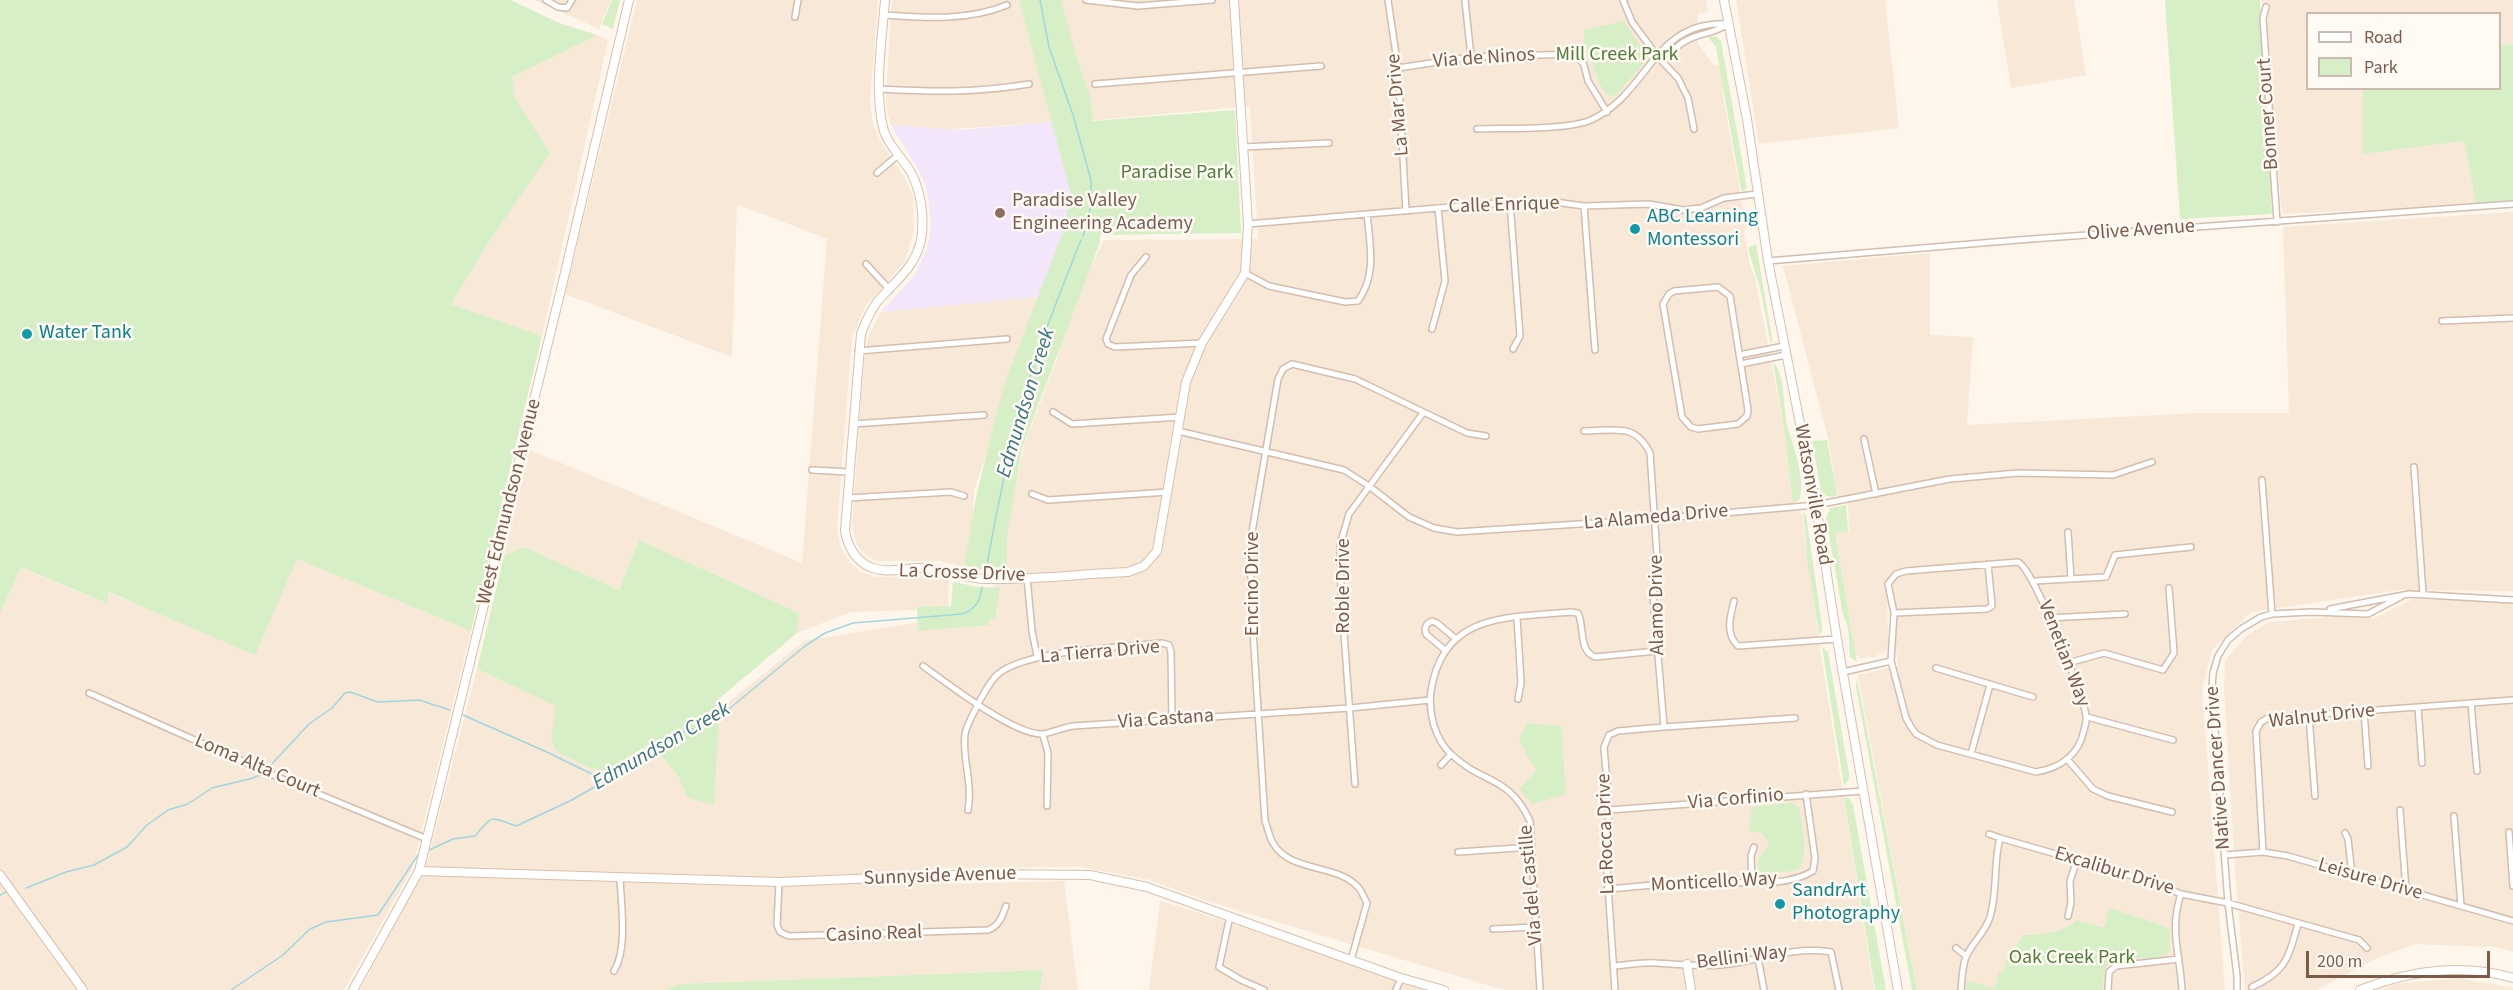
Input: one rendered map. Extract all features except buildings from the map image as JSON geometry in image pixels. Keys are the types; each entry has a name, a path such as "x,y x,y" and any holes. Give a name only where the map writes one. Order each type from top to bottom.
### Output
{"street":[{"path":"546,0 558,7 567,8 572,0"},
{"name":"West Edmundson Avenue","path":"353,990 419,871 564,277 628,0"},
{"path":"795,17 798,0"},
{"name":"La Crosse Drive","path":"885,0 878,106 884,131 909,170 919,194 922,212 921,239 915,259 902,279 869,315 861,334 845,531 848,545 863,563 873,568 888,571 930,569 980,578 1027,578 1128,572 1144,566 1157,551 1186,382 1202,343 1245,273 1248,224 1234,0"},
{"path":"1086,0 1138,6 1212,0"},
{"name":"La Mar Drive","path":"1388,0 1398,68 1406,211"},
{"path":"1466,0 1471,57"},
{"path":"1623,0 1632,22 1658,57 1678,78 1688,98 1694,129"},
{"name":"Watsonville Road","path":"1724,0 1747,119 1768,261 1816,505 1898,990"},
{"path":"884,15 957,17 993,11 1007,5"},
{"name":"Bonner Court","path":"2266,8 2263,18 2277,222"},
{"path":"1477,129 1572,125 1589,121 1607,112 1658,57 1669,54 1689,39 1716,32 1729,24"},
{"name":"Via de Ninos","path":"1398,68 1471,57 1576,54 1584,65 1588,81 1607,112"},
{"path":"1095,84 1321,66"},
{"path":"880,89 952,93 986,91 1029,84"},
{"path":"1243,147 1329,143"},
{"path":"877,173 898,155"},
{"name":"Calle Enrique","path":"1248,224 1510,202 1555,202 1584,206 1649,204 1683,210 1701,208 1724,198 1757,194"},
{"path":"1510,202 1520,336 1513,349"},
{"name":"Olive Avenue","path":"1768,261 2018,240 2513,204"},
{"path":"1584,206 1595,350"},
{"path":"1432,329 1445,280 1438,208"},
{"path":"1245,273 1269,286 1345,302 1358,301 1367,289 1372,264 1366,214"},
{"path":"1146,257 1131,275 1106,339 1108,344 1115,348 1202,343"},
{"path":"866,264 890,290"},
{"path":"1718,286 1723,289 1730,296 1739,355 1747,416 1738,424 1698,429 1691,427 1682,417 1663,304 1669,294 1718,286"},
{"path":"2442,321 2513,318"},
{"path":"858,351 1007,339"},
{"path":"1739,355 1785,350"},
{"path":"1741,364 1785,350"},
{"name":"Encino Drive","path":"1351,960 1367,903 1359,887 1337,873 1288,858 1274,845 1265,821 1251,599 1251,538 1278,380 1283,369 1292,364 1354,379 1467,433 1486,436"},
{"path":"1053,412 1072,424 1181,417"},
{"name":"Roble Drive","path":"1355,784 1341,592 1340,545 1348,514 1423,413"},
{"path":"853,424 984,415"},
{"name":"Alamo Drive","path":"1584,431 1628,430 1643,438 1650,453 1658,570 1653,595 1664,726"},
{"name":"La Alameda Drive","path":"1178,431 1344,470 1409,517 1434,528 1457,532 1655,519 1816,505 1961,478 2018,473 2113,475 2152,462"},
{"path":"1864,439 1876,494"},
{"path":"2414,467 2423,594"},
{"path":"813,470 849,472"},
{"path":"2262,480 2272,614"},
{"path":"847,498 951,492 964,496"},
{"path":"1032,494 1048,500 1168,492"},
{"path":"2068,532 2071,579"},
{"path":"2034,581 2106,577 2115,555 2191,547"},
{"name":"Venetian Way","path":"2018,562 2023,564 2034,581 2068,663 2087,717 2081,742 2067,759 2052,769 2036,772 1937,745 1916,734 1906,718 1891,661 1894,613 1888,584 1896,574 1906,571 1988,564 2018,562"},
{"path":"1894,613 1987,609 1992,606 1988,564"},
{"path":"1027,578 1037,656"},
{"path":"2068,663 2104,653 2163,670 2174,653 2169,588"},
{"name":"Native Dancer Drive","path":"2311,612 2423,594 2513,600"},
{"name":"Native Dancer Drive","path":"2236,990 2237,976 2228,903 2212,690 2213,673 2218,656 2228,640 2241,629 2272,614 2311,612 2368,614 2402,596"},
{"path":"1734,601 1729,628 1732,640 1738,646 1837,639"},
{"name":"Via del Castille","path":"1540,990 1530,821 1522,804 1507,788 1466,766 1451,754 1433,723 1430,700 1434,670 1456,639 1472,627 1492,620 1517,617 1578,613 1585,649 1588,655 1595,657 1657,651"},
{"path":"2049,618 2125,614"},
{"path":"1517,617 1521,683 1518,699"},
{"path":"1446,651 1426,634 1427,624 1432,621 1437,623 1456,639"},
{"name":"La Tierra Drive","path":"968,810 971,792 965,746 966,732 978,704 995,676 1004,669 1037,656 1162,643 1168,645 1171,652 1173,719"},
{"path":"1843,672 1891,661"},
{"path":"923,666 1019,729 1043,735 1048,753 1047,806"},
{"path":"1936,668 2033,697"},
{"path":"1971,754 1990,685"},
{"name":"Loma Alta Court","path":"88,693 280,778 427,838"},
{"name":"Via Castana","path":"1043,735 1073,726 1350,708 1430,700"},
{"name":"Walnut Drive","path":"2263,852 2256,731 2260,722 2268,718 2513,700"},
{"path":"2471,704 2477,771"},
{"path":"2418,707 2422,763"},
{"path":"2364,711 2368,766"},
{"path":"2308,715 2315,796"},
{"path":"2087,717 2173,740"},
{"path":"1664,726 1795,718"},
{"name":"La Rocca Drive","path":"1615,990 1606,854 1609,810 1604,747 1609,735 1618,731 1664,726"},
{"path":"1441,765 1451,754"},
{"path":"2067,759 2093,789 2108,796 2172,812"},
{"name":"Via Corfinio","path":"1609,810 1863,791"},
{"name":"Monticello Way","path":"1608,889 1703,882 1752,883 1802,878 1813,871 1815,858 1806,794"},
{"path":"2400,810 2406,890"},
{"path":"2454,816 2461,906"},
{"path":"2509,832 2513,886"},
{"path":"2345,833 2348,839 2352,875"},
{"name":"Excalibur Drive","path":"1989,834 2150,881 2181,894 2228,903 2359,940 2367,948"},
{"path":"1961,990 1966,956 1989,920 1994,900 1994,880 2000,838"},
{"path":"1752,883 1751,856 1754,846"},
{"path":"1458,852 1532,847"},
{"name":"Leisure Drive","path":"2225,855 2263,852 2513,921"},
{"path":"2068,916 2071,903 2070,881 2077,860"},
{"name":"Sunnyside Avenue","path":"419,871 779,882 978,874 1090,875 1147,887 1401,978 1444,990"},
{"path":"0,875 83,990"},
{"path":"614,971 621,960 622,948 620,878"},
{"name":"Casino Real","path":"779,882 777,925 780,932 789,936 988,930 994,928 1002,919 1006,906"},
{"path":"2181,894 2175,912 2175,933 2182,990"},
{"path":"1230,916 1219,967 1264,990"},
{"path":"2252,987 2265,981 2286,964 2298,924"},
{"path":"1493,929 1537,927"},
{"path":"1956,948 1966,956"},
{"name":"Bellini Way","path":"1614,966 1652,963 1720,965 1772,953 1831,952 1839,990"},
{"path":"1758,958 1764,990"},
{"path":"2108,990 2108,976 2116,966 2179,959"},
{"path":"1687,964 1691,990"},
{"path":"2360,990 2385,980 2418,972 2479,971 2513,978"},
{"path":"1396,990 1401,978"}],"shaded area":[{"path":"534,0 611,0 599,29"},
{"path":"637,0 878,0 870,101 873,125 882,144 906,180 913,198 914,230 905,261 866,305 852,337 837,527 840,546 849,561 861,572 876,577 918,576 949,580 948,609 851,612 797,633 799,613 639,540 619,590 524,547 504,556 530,450 802,563 827,239 737,204 732,357 565,294"},
{"path":"892,0 1020,0 1052,122 939,130 891,125 886,96"},
{"path":"1046,0 1706,0 1708,12 1698,14 1698,44 1713,65 1721,65 1724,101 1746,225 1744,233 1784,428 1793,503 1802,515 1819,642 1874,990 1504,990 1207,901 1150,880 1081,867 940,868 946,884 1064,881 1078,990 1040,990 1042,970 679,984 665,990 360,990 426,866 477,669 557,706 551,740 605,771 651,743 678,776 687,797 716,768 719,710 804,641 920,622 990,604 993,587 1006,574 1005,538 1024,445 1056,362 1070,309 1104,240 1258,239 1250,106 1076,122"},
{"path":"1736,0 1885,0 1899,128 1759,144"},
{"path":"1997,0 2074,0 2086,75 2011,88"},
{"path":"2262,0 2513,0 2513,44 2501,46 2501,12 2306,12 2306,90 2363,90 2363,154 2464,141 2476,205 2282,214"},
{"path":"597,35 608,40 542,336 451,304 489,242 550,153 515,98 512,77"},
{"name":"Paradise Valley Engineering Academy","path":"1052,122 1070,182 1071,207 1065,232 1039,297 881,312 914,276 927,249 931,218 926,186 891,125 960,130"},
{"path":"2513,212 2513,591 2399,590 2251,612 2212,650 2202,689 2225,990 1917,990 1858,675 1898,666 1887,575 1888,649 1875,657 1861,658 1856,655 1835,533 1849,531 1848,504 1837,495 1828,438 1783,266 1930,253 1930,335 1973,337 1967,425 2197,413 2289,413 2283,227"},
{"path":"1039,297 974,490 972,532 964,567 939,561 876,561 857,545 852,525 864,360 869,335 881,312"},
{"path":"297,559 471,631 412,869 344,990 0,990 0,613 20,567 105,603 109,592 127,601"},
{"path":"2413,599 2513,602 2513,952 2495,947 2415,944 2375,959 2316,990 2245,990 2235,870 2224,688 2225,661 2246,636 2270,622 2345,616 2373,619"},
{"path":"1160,901 1181,907 1433,990 1149,990"},
{"path":"2458,978 2513,988 2513,990 2381,990 2394,984"}],"green space":[{"path":"0,0 511,0 559,23 597,35 512,77 515,98 550,153 489,242 451,304 542,336 471,631 297,559 255,655 109,592 106,603 21,567 0,613"},
{"path":"612,0 620,0 613,29 602,24"},
{"name":"Paradise Park","path":"1019,0 1061,0 1090,96 1093,121 1235,110 1241,233 1100,235 1100,242 1022,448 1007,535 1007,569 982,570 964,566 976,498 1007,377 1063,232 1071,194"},
{"path":"2165,0 2260,0 2272,214 2180,219"},
{"name":"Mill Creek Park","path":"1624,21 1648,58 1616,95 1610,96 1598,80 1586,47 1581,47 1584,41 1584,30"},
{"path":"1707,36 1717,37 1721,41 1747,188 1744,191 1741,190 1716,47"},
{"path":"2513,44 2513,203 2476,205 2464,141 2363,154 2363,90 2501,90 2501,46"},
{"path":"1756,244 1772,338 1771,346 1761,292 1749,252 1749,247"},
{"path":"1773,362 1780,376 1788,427 1801,477 1801,494 1799,500 1793,503 1784,427"},
{"path":"1827,440 1837,496 1828,496 1821,491 1812,441"},
{"path":"1846,505 1848,531 1835,533 1857,662 1850,657 1848,630 1843,615 1826,518 1830,508"},
{"path":"1803,512 1806,515 1822,625 1822,632 1819,635 1806,552"},
{"path":"639,540 799,613 797,633 715,702 719,716 714,805 687,797 678,776 651,743 605,771 591,768 557,752 551,740 556,706 477,669 504,556 524,547 619,590"},
{"path":"953,582 1000,588 995,618 989,619 989,625 918,631 917,607 951,606"},
{"path":"1822,647 1828,652 1849,774 1849,779 1844,786"},
{"path":"1857,678 1917,990 1912,990 1856,687"},
{"path":"1527,723 1561,726 1566,794 1532,804 1519,789 1536,771 1519,740"},
{"path":"1844,797 1849,798 1853,805 1886,990 1875,990"},
{"path":"1792,803 1799,808 1803,831 1802,863 1798,870 1768,874 1758,871 1758,860 1769,845 1762,834 1749,832 1752,807"},
{"name":"Oak Creek Park","path":"2110,908 2169,928 2170,951 2150,958 2117,959 2109,964 2104,974 2103,990 1966,990 1967,981 1995,988 1999,972 2003,973 2007,958 2010,959 2023,935 2045,934 2065,928 2076,920 2104,928"},
{"path":"1043,970 1040,990 665,990 679,984"}],"waterway":[{"name":"Edmundson Creek","path":"1040,0 1049,47 1073,115 1091,180 1091,206 1083,236"},
{"name":"Edmundson Creek","path":"986,570 1004,478 1027,386 1081,240"},
{"name":"Edmundson Creek","path":"427,851 453,839 475,836 492,819 516,826 570,801 666,746 684,732 712,723 805,646 825,633 853,623 962,614 977,604 982,587"},
{"path":"269,767 309,724 332,708 345,693 350,692 378,702 419,700 450,710"},
{"path":"463,715 604,780"},
{"path":"26,888 66,872 94,865 127,847 147,825 168,810 188,804 212,788 264,773"},
{"name":"Edmundson Creek","path":"231,990 283,955 310,929 326,922 378,915 418,855"},
{"path":"0,895 6,892"}],"place":[{"name":"Paradise Valley Engineering Academy","path":"1000,213"},
{"name":"ABC Learning Montessori","path":"1635,229"},
{"name":"Water Tank","path":"27,334"},
{"name":"SandrArt Photography","path":"1780,904"}]}
